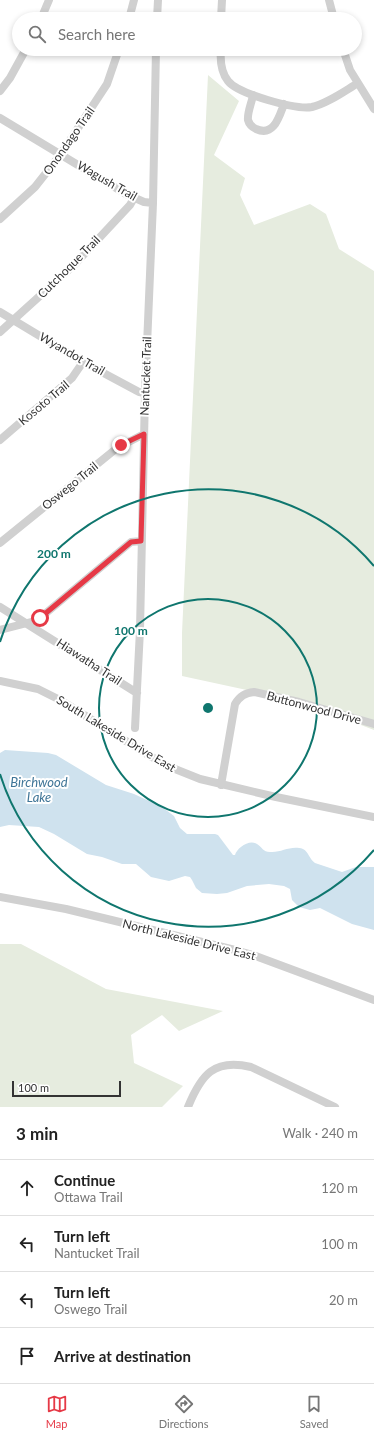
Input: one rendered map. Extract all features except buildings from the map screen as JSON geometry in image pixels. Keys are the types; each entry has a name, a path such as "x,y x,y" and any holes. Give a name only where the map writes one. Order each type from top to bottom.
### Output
{"street":[{"path":"44,12 49,0"},
{"path":"131,12 134,0"},
{"path":"157,12 158,0"},
{"path":"221,12 222,0"},
{"path":"329,0 332,12"},
{"path":"0,91 10,78 22,56"},
{"name":"Onondago Trail","path":"0,219 35,187 61,154 107,84 117,56"},
{"name":"Nantucket Trail","path":"135,728 140,638 145,393 153,203 156,56"},
{"path":"221,56 224,75 228,82 234,87 253,95 297,108 312,107 326,102 358,83"},
{"path":"345,56 350,70 374,109"},
{"path":"253,95 248,119 252,127 258,130 270,130 274,126 284,104"},
{"name":"Wagush Trail","path":"0,118 134,198 144,202 153,203"},
{"name":"Cutchoque Trail","path":"0,332 14,321 74,265 130,205 134,198"},
{"name":"Wyandot Trail","path":"0,312 84,362 139,392 145,393"},
{"name":"Kosoto Trail","path":"0,440 72,378 84,362"},
{"name":"Oswego Trail","path":"0,543 117,448 144,434"},
{"path":"0,630 35,621 131,542 141,541"},
{"name":"Hiawatha Trail","path":"0,607 137,693"},
{"name":"South Lakeside Drive East","path":"0,681 38,689 170,767 200,779 374,816"},
{"name":"Buttonwood Drive","path":"221,784 236,704 242,695 248,692 255,692 300,702 374,724"},
{"name":"North Lakeside Drive East","path":"0,896 66,909 241,952 374,1000"},
{"path":"188,1107 201,1080 216,1068 229,1064 240,1064 251,1067 321,1104 335,1107"}],"shaded area":[{"path":"208,75 239,101 214,155 245,178 240,195 254,225 310,204 326,214 339,249 374,271 374,730 298,701 182,676 182,633"},
{"path":"0,944 21,944 106,989 223,1011 179,1031 162,1015 131,1035 134,1063 183,1086 162,1107 0,1107"}],"water":[{"name":"Birchwood Lake","path":"5,750 48,753 56,755 106,785 134,794 162,807 174,816 180,828 187,834 218,835 233,855 235,855 238,850 247,843 254,843 268,852 294,848 303,849 315,863 342,872 356,867 374,867 374,930 352,924 320,908 310,910 299,907 292,900 290,889 284,886 269,884 247,886 227,893 202,893 196,888 190,877 185,876 169,881 151,877 136,864 122,864 102,857 87,854 54,834 39,827 9,825 0,827 0,753"}],"route":[{"path":"40,618 131,542 141,541 144,434 121,445"}]}
